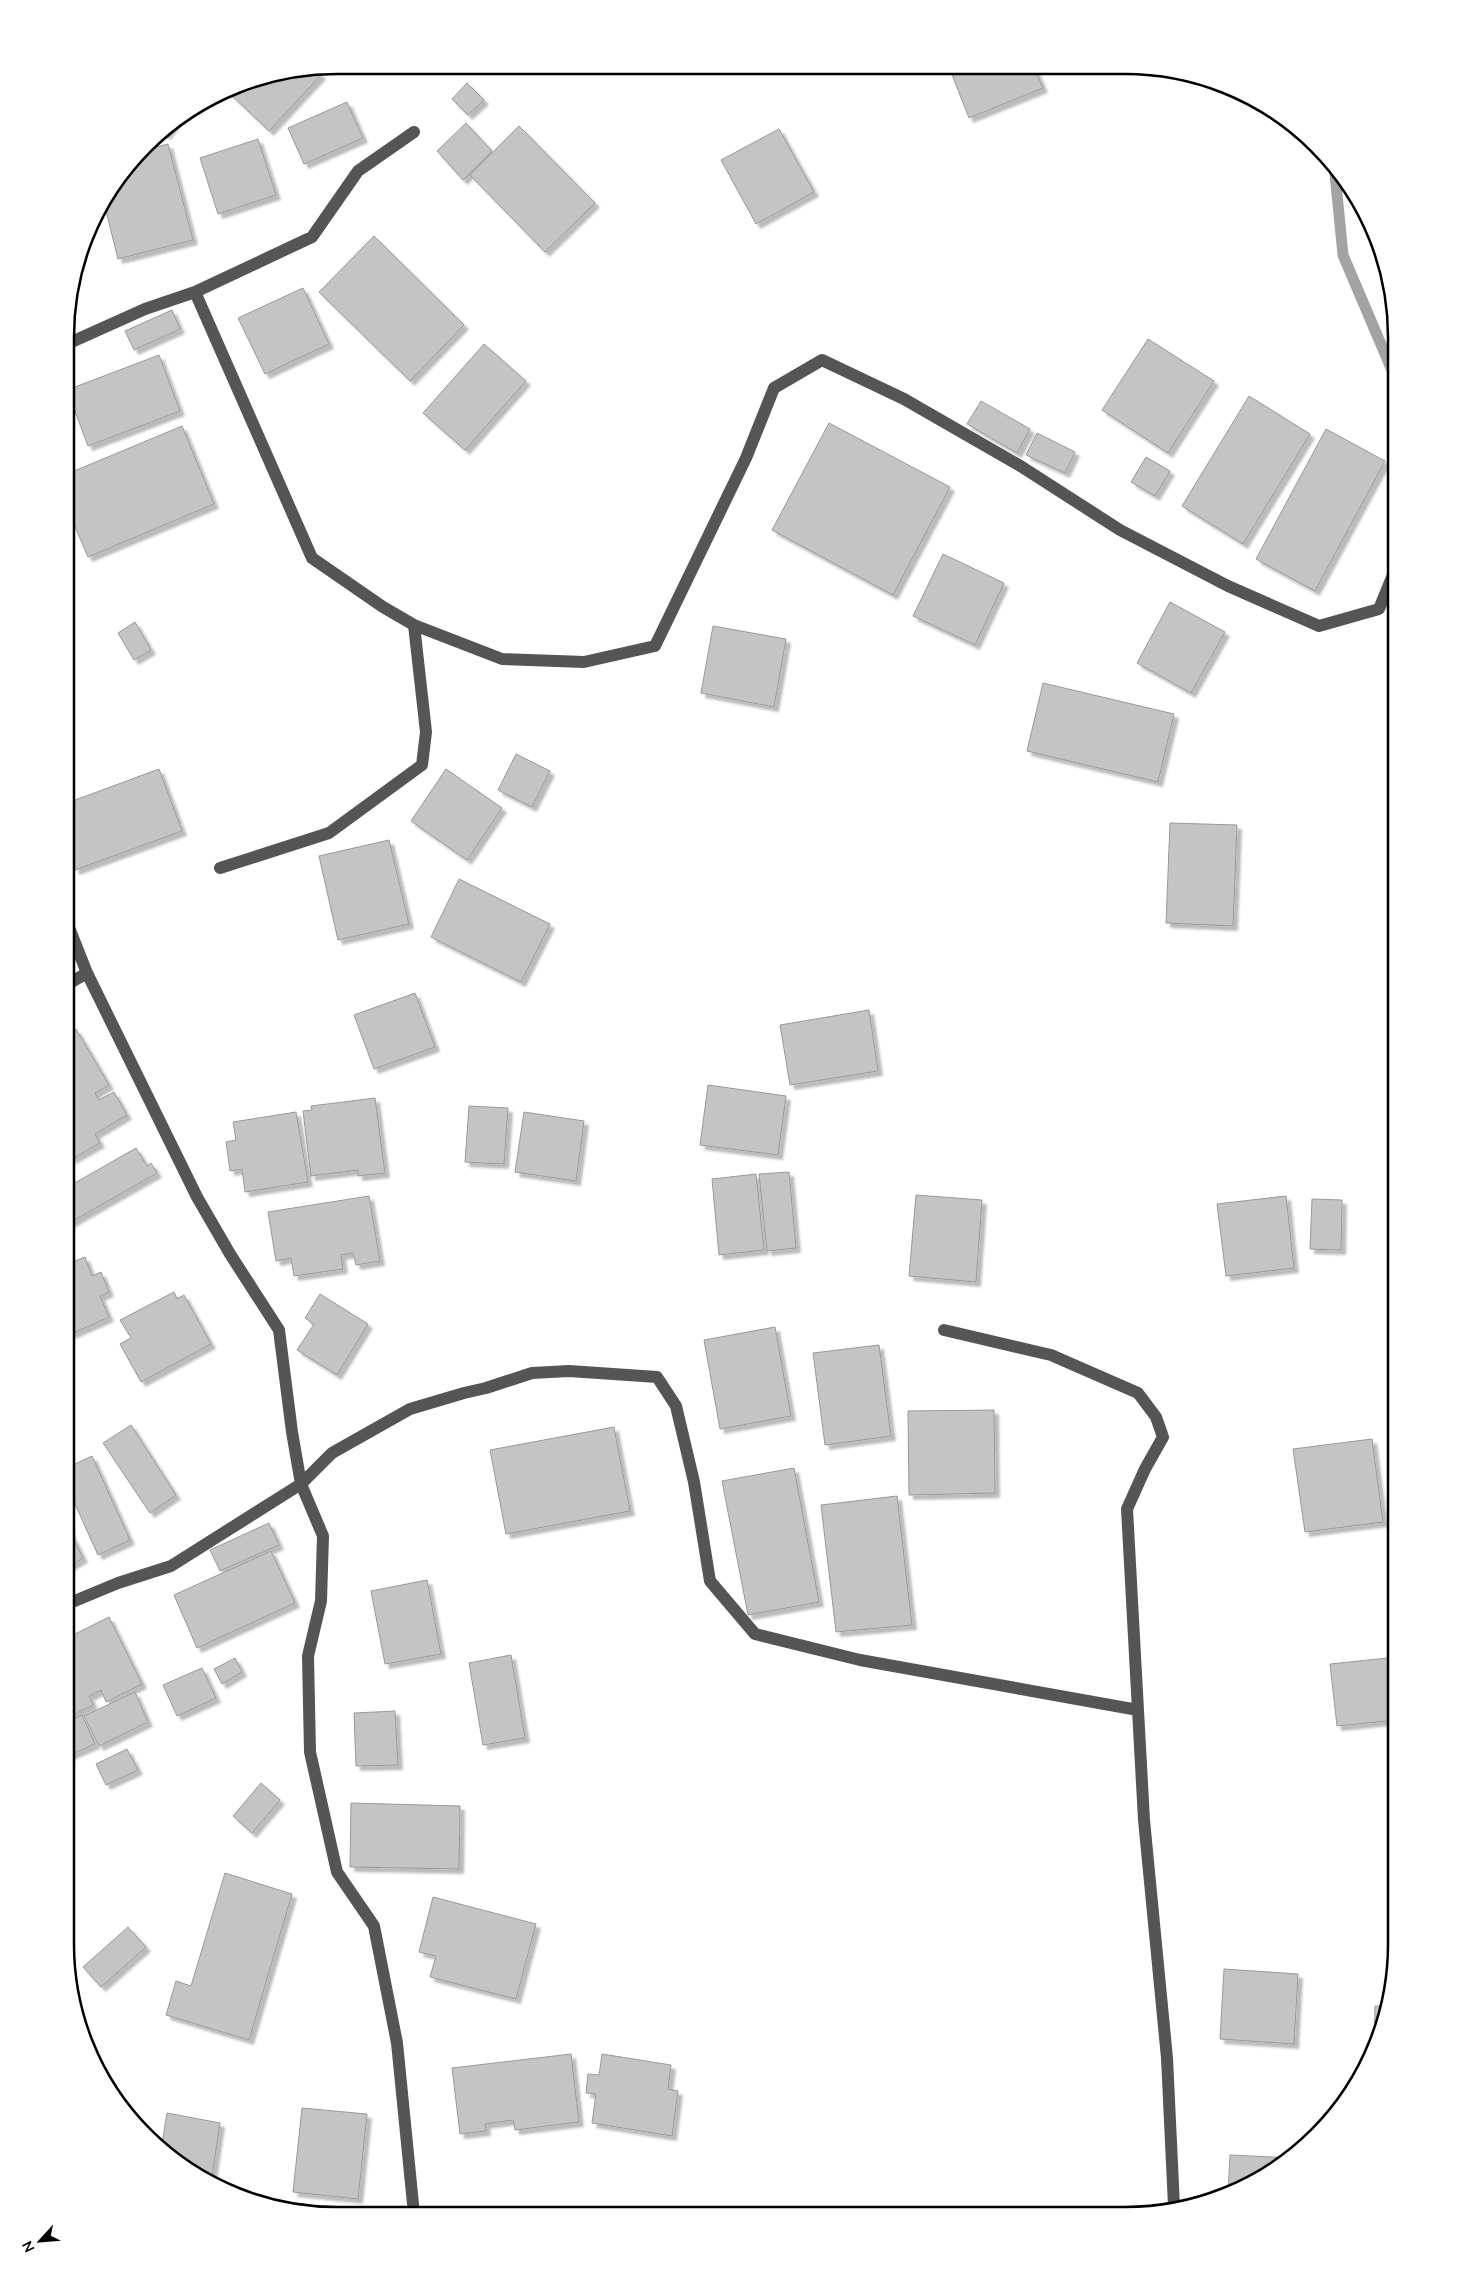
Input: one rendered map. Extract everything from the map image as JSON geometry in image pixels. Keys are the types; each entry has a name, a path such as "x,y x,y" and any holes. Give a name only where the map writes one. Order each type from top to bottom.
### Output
{"street":[{"path":"74,341 145,309 195,292 312,237 358,171 414,132"},
{"path":"195,292 312,558 383,607 414,625 502,659 584,662 655,646 746,458 774,388 822,360 904,399 1022,467 1120,530 1228,586 1319,626 1379,609 1388,587"},
{"path":"220,868 329,833 422,765 426,732 414,625"},
{"path":"74,941 86,973 197,1197 230,1254 279,1330 301,1484 323,1536 321,1601 308,1656 310,1752 337,1872 374,1926 397,2043 413,2207"},
{"path":"74,980 86,973"},
{"path":"944,1330 1052,1355 1138,1393 1156,1416 1163,1437 1145,1469 1127,1509 1144,1820 1167,2058 1174,2203"},
{"path":"74,1602 118,1583 171,1566 301,1484 332,1453 410,1409 532,1373 569,1371 657,1377 676,1406 694,1482 710,1581 755,1634 860,1660 1138,1710"}],"building":[{"path":"952,74 1037,74 1043,88 969,118"},
{"path":"321,75 269,131 232,96 285,79"},
{"path":"467,83 484,100 468,115 452,99"},
{"path":"347,102 363,138 304,164 288,128"},
{"path":"466,123 492,151 463,180 437,151"},
{"path":"519,126 595,203 545,252 470,175"},
{"path":"779,129 814,192 756,224 721,160"},
{"path":"258,139 276,195 218,214 200,158"},
{"path":"168,144 193,240 118,259 106,211 128,177 155,147"},
{"path":"374,236 464,325 410,381 319,292"},
{"path":"303,288 329,344 265,374 238,318"},
{"path":"172,310 180,329 134,350 125,331"},
{"path":"1148,339 1214,381 1168,453 1102,410"},
{"path":"484,344 526,381 465,450 423,413"},
{"path":"159,355 180,411 88,446 74,409 74,387"},
{"path":"1249,396 1310,434 1243,544 1182,506"},
{"path":"981,401 1030,429 1017,453 967,424"},
{"path":"829,423 950,487 893,595 772,530"},
{"path":"182,426 214,504 88,557 74,524 74,471"},
{"path":"1326,429 1385,461 1315,591 1256,559"},
{"path":"1037,433 1075,452 1065,473 1026,455"},
{"path":"1146,457 1170,471 1155,496 1131,482"},
{"path":"943,554 1004,583 975,645 913,616"},
{"path":"1170,602 1225,632 1191,693 1137,663"},
{"path":"135,622 151,650 134,660 118,633"},
{"path":"713,626 786,639 774,707 701,693"},
{"path":"1043,683 1174,714 1158,782 1027,751"},
{"path":"516,754 550,771 532,807 498,790"},
{"path":"159,769 182,831 75,870 74,800"},
{"path":"446,769 502,808 467,860 411,821"},
{"path":"1170,823 1237,825 1233,926 1166,923"},
{"path":"389,840 409,924 338,940 319,856"},
{"path":"459,879 550,924 521,982 431,937"},
{"path":"415,993 435,1047 374,1069 354,1015"},
{"path":"869,1010 878,1071 790,1085 780,1025"},
{"path":"76,1029 109,1085 95,1093 99,1100 114,1092 127,1115 95,1134 100,1143 74,1158 74,1030"},
{"path":"708,1085 786,1096 778,1155 700,1145"},
{"path":"375,1098 385,1173 358,1176 358,1170 311,1176 303,1111 312,1110 311,1106"},
{"path":"469,1106 508,1108 504,1164 465,1162"},
{"path":"296,1112 308,1182 245,1192 242,1169 230,1171 226,1142 236,1140 233,1122"},
{"path":"524,1112 584,1121 576,1181 515,1172"},
{"path":"136,1148 147,1166 151,1163 157,1173 74,1220 74,1183"},
{"path":"789,1172 796,1248 767,1251 759,1174"},
{"path":"756,1174 764,1250 719,1255 712,1179"},
{"path":"916,1195 982,1200 976,1282 909,1276"},
{"path":"369,1196 380,1261 356,1265 353,1253 341,1255 343,1269 294,1276 291,1258 276,1261 268,1212"},
{"path":"1286,1196 1294,1268 1226,1276 1217,1204"},
{"path":"1312,1199 1342,1200 1341,1250 1310,1249"},
{"path":"85,1257 92,1276 101,1272 109,1292 100,1296 109,1317 74,1333 74,1262"},
{"path":"174,1292 177,1299 184,1295 211,1344 141,1382 120,1344 131,1338 120,1320"},
{"path":"320,1294 368,1324 337,1375 297,1350 314,1324 305,1318"},
{"path":"775,1327 791,1416 720,1429 704,1340"},
{"path":"879,1345 891,1436 825,1445 813,1353"},
{"path":"994,1410 995,1493 909,1495 908,1411"},
{"path":"131,1425 176,1495 150,1513 103,1443"},
{"path":"614,1427 630,1511 506,1534 490,1450"},
{"path":"1372,1439 1383,1522 1305,1532 1293,1449"},
{"path":"92,1456 130,1540 98,1555 74,1502 74,1464"},
{"path":"794,1468 819,1602 748,1615 722,1481"},
{"path":"897,1496 912,1625 836,1632 821,1505"},
{"path":"269,1523 279,1545 220,1571 210,1550"},
{"path":"74,1540 83,1558 74,1563"},
{"path":"271,1551 295,1603 197,1648 174,1595"},
{"path":"427,1580 441,1654 385,1664 371,1591"},
{"path":"109,1617 142,1684 106,1702 101,1690 89,1696 93,1705 74,1714 74,1634"},
{"path":"511,1655 525,1738 483,1745 469,1663"},
{"path":"235,1658 242,1672 222,1684 214,1669"},
{"path":"1388,1658 1388,1721 1337,1726 1330,1664"},
{"path":"202,1668 216,1698 177,1716 163,1685"},
{"path":"135,1692 148,1722 99,1746 84,1716"},
{"path":"395,1711 398,1765 356,1766 354,1713"},
{"path":"82,1715 95,1744 74,1753 74,1719"},
{"path":"127,1749 138,1770 106,1785 96,1764"},
{"path":"261,1783 280,1800 252,1833 233,1816"},
{"path":"351,1803 460,1806 459,1869 350,1867"},
{"path":"225,1873 292,1894 249,2040 166,2015 176,1981 191,1986"},
{"path":"433,1897 536,1924 516,1999 430,1977 436,1956 419,1952"},
{"path":"128,1927 146,1947 101,1987 83,1967"},
{"path":"1224,1969 1298,1974 1294,2044 1220,2039"},
{"path":"1375,2006 1380,2006 1379,2012 1375,2027"},
{"path":"571,2054 579,2122 515,2130 513,2120 485,2124 486,2131 460,2134 452,2068"},
{"path":"602,2054 671,2065 668,2089 678,2091 672,2136 592,2123 596,2094 586,2093 588,2074 599,2075"},
{"path":"302,2108 367,2114 358,2199 293,2192"},
{"path":"167,2113 220,2123 212,2176 162,2141"},
{"path":"1230,2155 1279,2157 1257,2172 1228,2186"}],"waterway":[{"path":"1335,179 1343,255 1388,361"}]}
